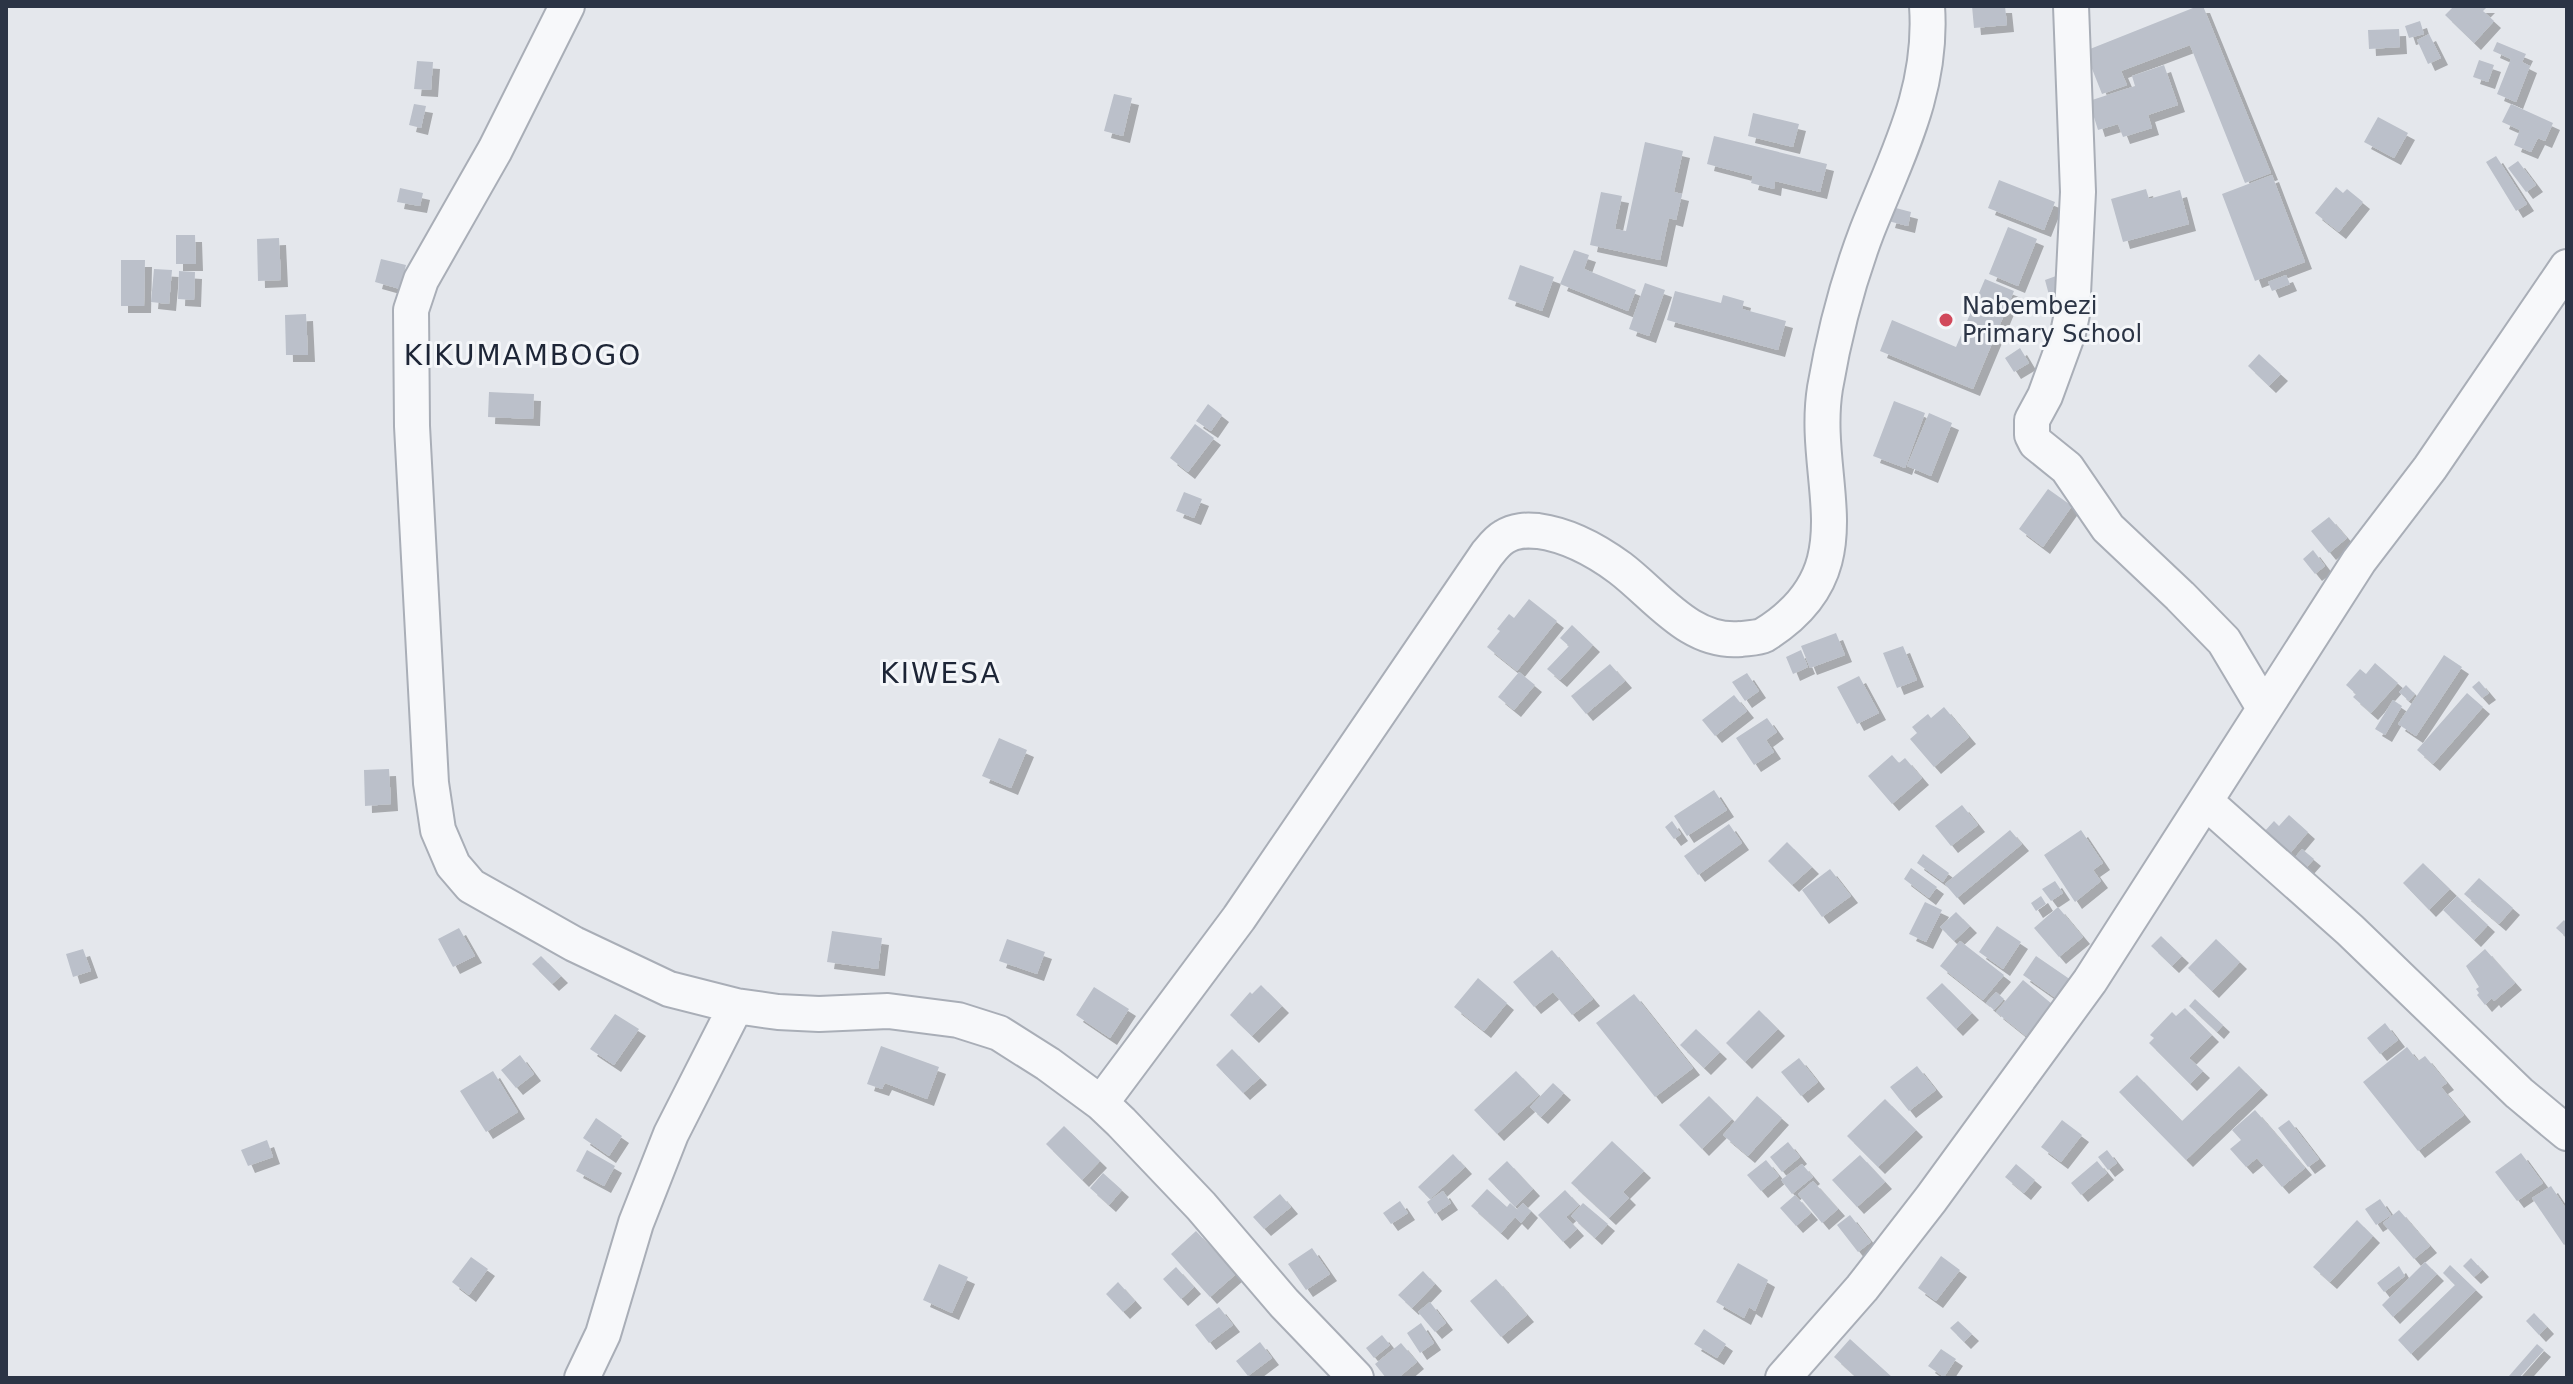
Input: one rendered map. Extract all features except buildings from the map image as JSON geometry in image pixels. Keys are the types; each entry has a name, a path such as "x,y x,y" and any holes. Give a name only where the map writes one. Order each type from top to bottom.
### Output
{"street":[{"path":"567,6 495,150 421,280 411,310 412,426 431,783 438,830 453,865 471,886 574,944 669,989 736,1006 819,1014 888,1011 958,1020 999,1033 1101,1103 1201,1206 1284,1303 1356,1378"},
{"path":"1101,1103 1239,918 1487,554 1503,537 1523,529 1554,533 1584,547 1619,568 1687,625 1714,638 1736,640 1761,637 1801,605 1819,582 1831,508 1826,476 1824,392 1853,273 1918,100 1926,62 1927,6"},
{"path":"2071,6 2078,192 2072,314 2045,396 2032,420 2032,435 2036,443 2067,468 2108,528 2224,641 2264,708"},
{"path":"1783,1378 1862,1288 1931,1199 2090,981 2359,561 2430,468 2567,267"},
{"path":"2206,802 2350,930 2519,1093 2567,1133"},
{"path":"582,1378 603,1334 636,1223 671,1134 736,1006"}],"place":[{"name":"Nabembezi Primary School","path":"1946,320"}],"district":[{"name":"KIKUMAMBOGO","path":"523,355"},
{"name":"KIWESA","path":"941,673"}]}
